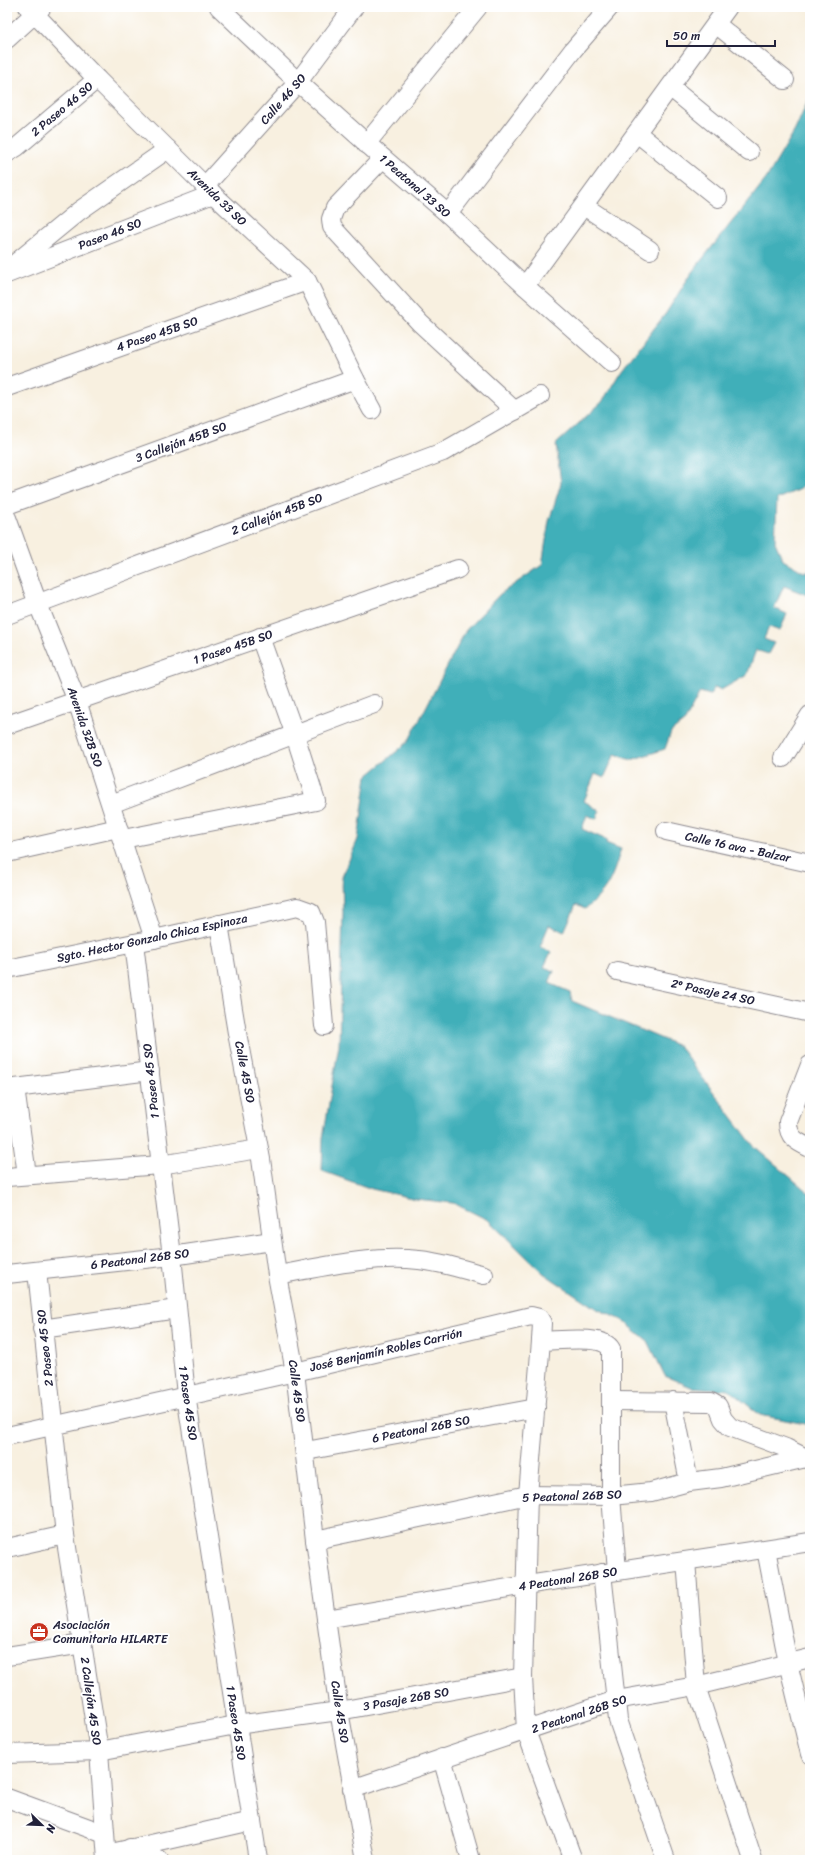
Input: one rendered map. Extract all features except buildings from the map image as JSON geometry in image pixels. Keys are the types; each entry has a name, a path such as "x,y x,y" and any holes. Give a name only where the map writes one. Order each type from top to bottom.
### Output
{"street":[{"name":"1 Peatonal 33 SO","path":"220,7 298,82 366,144 448,214 525,286 612,363"},
{"name":"Calle 46 SO","path":"209,190 298,82 354,7"},
{"path":"366,144 478,7"},
{"path":"448,214 573,50 610,7"},
{"path":"525,286 728,7"},
{"path":"7,39 35,9"},
{"name":"Avenida 33 SO","path":"35,9 97,79 209,190 307,281 355,379 372,410"},
{"path":"716,24 785,80"},
{"name":"2 Paseo 46 SO","path":"7,153 17,147 97,79"},
{"path":"670,87 749,152"},
{"path":"636,133 718,198"},
{"path":"7,270 79,210 168,149"},
{"path":"383,158 335,208 331,219 332,227 420,323 515,411"},
{"name":"Paseo 46 SO","path":"7,274 209,190"},
{"path":"584,206 650,250"},
{"name":"4 Paseo 45B SO","path":"7,386 307,281"},
{"name":"3 Callejón 45B SO","path":"7,504 355,379"},
{"name":"2 Callejón 45B SO","path":"7,615 442,452 540,396"},
{"name":"Avenida 32B SO","path":"7,518 38,604 77,701 154,939"},
{"name":"1 Paseo 45B SO","path":"7,725 458,569"},
{"path":"7,853 316,801 296,735 260,637"},
{"path":"111,804 296,735 374,704"},
{"path":"784,758 810,715"},
{"name":"Calle 16 ava - Balzar","path":"666,831 810,863"},
{"name":"Sgto. Hector Gonzalo Chica Espinoza","path":"7,969 154,939 297,907 307,910 314,917 324,1026"},
{"name":"Calle 45 SO","path":"219,924 237,1033 259,1149 277,1275 295,1372 306,1451 315,1540 339,1711 366,1860"},
{"name":"1 Paseo 45 SO","path":"134,943 172,1256 186,1395 258,1860"},
{"name":"2º Pasaje 24 SO","path":"617,971 810,1012"},
{"path":"810,1065 788,1122 790,1135 795,1140 810,1148"},
{"path":"27,1175 11,1088 150,1072"},
{"path":"7,1177 160,1165 259,1149"},
{"name":"6 Peatonal 26B SO","path":"7,1274 172,1256 272,1241"},
{"path":"277,1275 366,1260 397,1259 438,1262 484,1275"},
{"name":"2 Paseo 45 SO","path":"37,1271 53,1424"},
{"path":"42,1329 177,1309"},
{"name":"José Benjamín Robles Carrión","path":"7,1436 53,1424 295,1372 531,1316 541,1320 542,1341"},
{"path":"573,1860 526,1731 523,1677 528,1495 542,1341 595,1340 607,1343 611,1349 612,1401 609,1572 618,1720 666,1860"},
{"path":"612,1401 711,1402 718,1406 723,1419 730,1427 786,1448 808,1459"},
{"path":"673,1401 689,1482"},
{"name":"6 Peatonal 26B SO","path":"306,1451 536,1408"},
{"name":"2 Callejón 45 SO","path":"53,1424 65,1535 99,1751 107,1857"},
{"name":"5 Peatonal 26B SO","path":"315,1540 528,1495 610,1496 651,1492 689,1482 721,1478 808,1459"},
{"path":"7,1548 65,1535"},
{"name":"4 Peatonal 26B SO","path":"326,1619 526,1585 810,1542"},
{"path":"766,1549 788,1663 810,1754"},
{"path":"686,1561 696,1686 753,1860"},
{"path":"7,1656 83,1644"},
{"name":"2 Peatonal 26B SO","path":"352,1789 616,1700 696,1686 810,1658"},
{"name":"3 Pasaje 26B SO","path":"7,1754 99,1751 236,1725 339,1711 523,1677"},
{"path":"442,1758 471,1860"},
{"path":"7,1798 105,1834"},
{"path":"107,1857 130,1848 252,1821"},
{"path":"130,1848 159,1860"}],"water":[{"path":"810,96 810,474 800,489 777,499 775,542 783,560 804,572 810,572 810,594 807,595 784,586 774,608 787,614 780,631 769,627 764,639 774,643 768,654 756,650 747,675 721,690 715,687 710,695 700,692 685,721 671,732 665,749 631,760 615,754 604,778 595,774 584,801 600,811 596,819 587,815 582,829 607,840 606,843 621,849 618,859 609,883 599,896 585,909 576,905 564,932 549,925 540,947 551,952 544,967 554,971 549,983 570,992 572,1001 679,1046 753,1145 810,1194 810,1425 760,1415 729,1390 691,1387 665,1376 648,1341 622,1320 595,1308 543,1273 488,1220 453,1203 416,1199 372,1189 322,1171 323,1138 339,1045 343,913 342,877 358,839 367,776 408,742 466,630 500,594 542,565 549,521 561,483 556,444 602,402 621,371 666,313 692,272 766,179 795,130"}],"place":[{"name":"Asociación Comunitaria HILARTE","path":"39,1632"}]}
